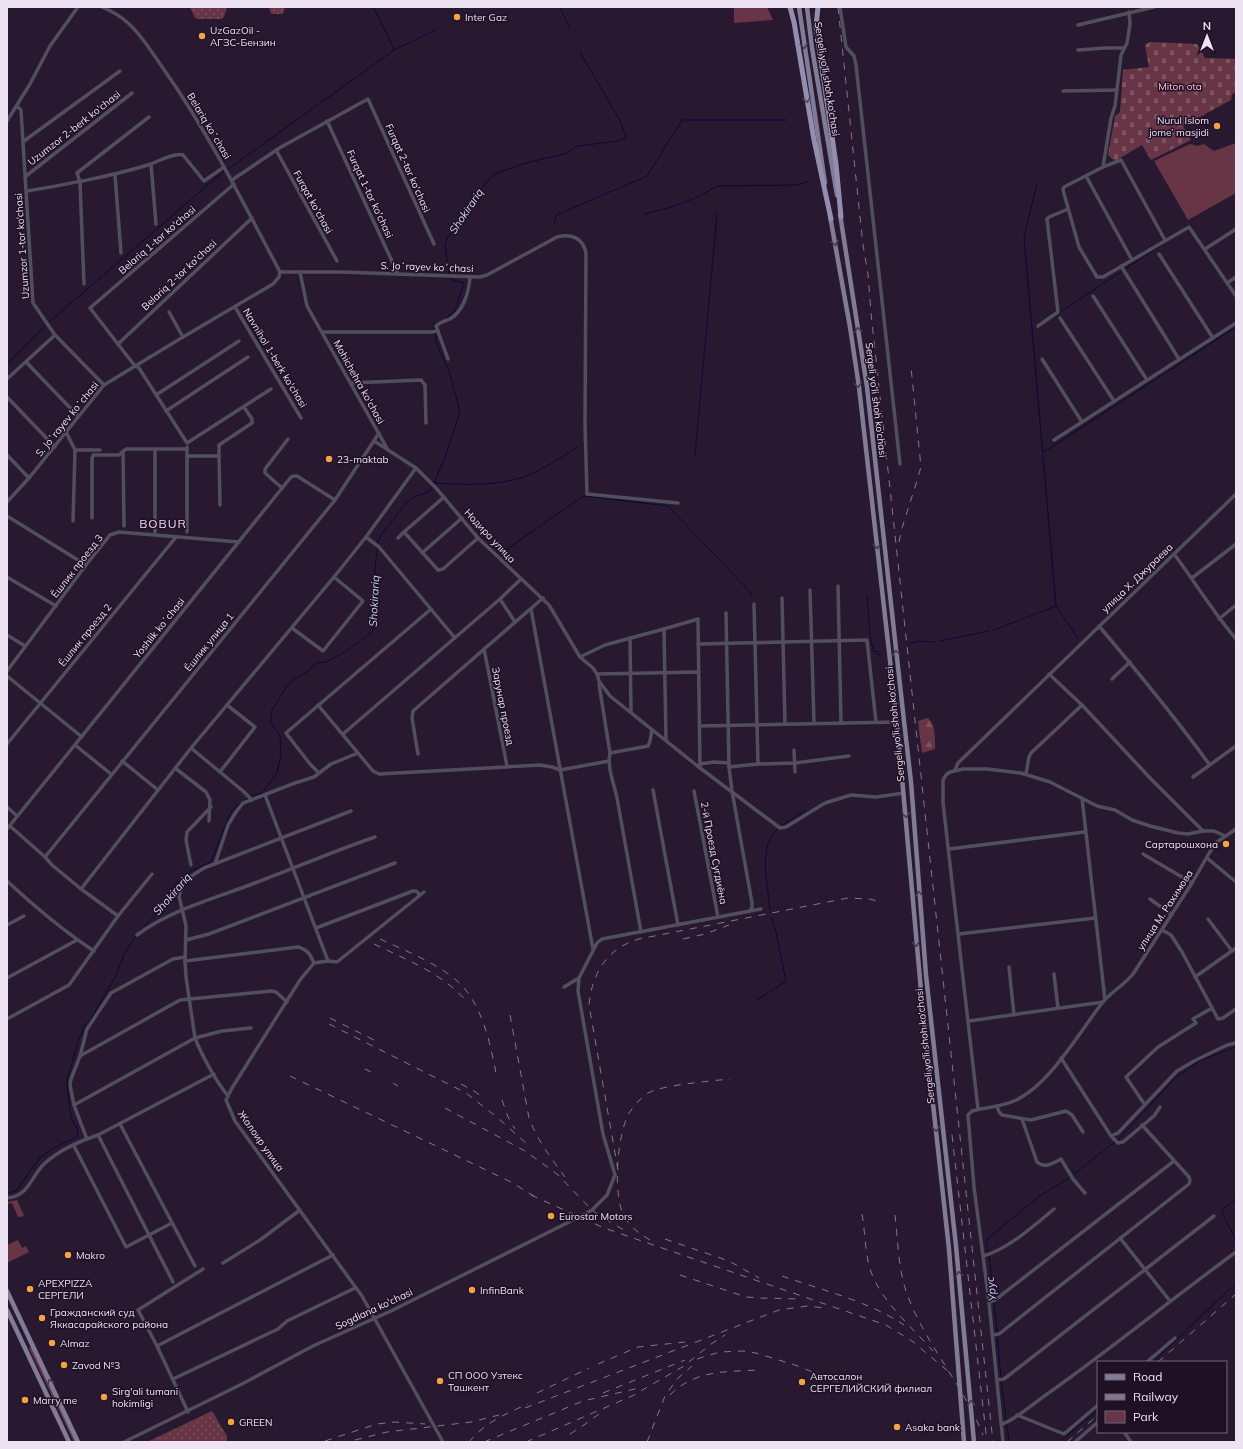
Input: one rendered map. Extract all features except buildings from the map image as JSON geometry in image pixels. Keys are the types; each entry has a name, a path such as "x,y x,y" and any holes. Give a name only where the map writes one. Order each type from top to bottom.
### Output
{"highway":[{"path":"790,7 794,22 814,140 831,219"},
{"path":"818,7 816,26 836,164 841,217"}],"main road":[{"name":"Sergeli yo‘li shoh ko‘chasi","path":"799,7 831,219 848,312 859,387 897,722 921,999 949,1249 964,1442"},
{"name":"Sergeli yo‘li shoh ko‘chasi","path":"807,7 867,387 911,782 926,975 955,1239 974,1442"},
{"path":"7,1291 78,1442"},
{"path":"7,1310 69,1442"},
{"path":"25,1348 32,1345"}],"street":[{"path":"7,121 17,106 50,46 78,7"},
{"name":"Belariq koʻchasi","path":"102,7 106,8 129,24 187,104 233,182 280,272"},
{"path":"840,7 846,47 854,56 856,65 900,464"},
{"path":"1078,24 1154,7"},
{"path":"1103,167 1111,118 1115,106 1123,48 1126,43 1130,24 1130,12"},
{"path":"1078,50 1123,48"},
{"path":"24,141 120,71"},
{"path":"1063,91 1117,90"},
{"name":"Uzumzor 2-berk ko'chasi","path":"26,176 132,94"},
{"name":"Belariq 1-tor ko'chasi","path":"118,344 90,308 233,182 276,150 368,99"},
{"name":"Furqat 2-tor ko'chasi","path":"368,99 434,244"},
{"name":"Uzumzor 1-tor ko‘chasi","path":"17,106 21,110 24,141 34,303 55,335 104,385"},
{"path":"84,284 80,182 76,173 149,117"},
{"name":"Furqat 1-tor ko'chasi","path":"326,122 398,274"},
{"name":"Furqat ko'chasi","path":"276,150 337,261"},
{"path":"27,191 80,182 115,174 181,154 204,180 209,179 224,167"},
{"path":"1165,240 1123,162 1119,160 1064,187 1063,190 1079,247 1095,276 1103,277 1189,227 1236,296"},
{"path":"151,164 156,224"},
{"path":"115,174 121,253"},
{"path":"1086,176 1132,260"},
{"path":"1038,326 1058,312 1047,219 1068,209"},
{"name":"Belariq 2-tor ko'chasi","path":"118,344 252,218"},
{"path":"1205,249 1236,229"},
{"name":"S. Joʻrayev koʻchasi","path":"7,502 29,478 104,385 273,284 279,277 280,272 480,277 487,275 557,237 568,236 583,243 586,253 585,424 587,494 678,503"},
{"path":"1159,254 1213,338"},
{"path":"1121,266 1179,359"},
{"name":"Mohichehra ko'chasi","path":"300,272 307,306 388,450 416,468 429,482"},
{"path":"448,360 436,325 455,315 464,302 470,277"},
{"path":"1227,283 1236,277"},
{"path":"1093,296 1147,380"},
{"name":"Navnihol 1-berk ko'chasi","path":"235,306 301,418"},
{"path":"169,312 183,337"},
{"path":"1060,318 1114,401"},
{"path":"1054,440 1236,323"},
{"path":"322,332 432,332 438,330"},
{"path":"7,380 55,335"},
{"path":"156,395 239,341"},
{"path":"118,344 138,368 188,444 187,532"},
{"path":"166,410 248,356"},
{"path":"1042,359 1082,422"},
{"path":"26,362 78,416"},
{"path":"351,383 421,380 425,386 426,423"},
{"path":"188,444 271,389"},
{"path":"7,397 54,447"},
{"path":"220,505 219,445 252,423 252,419 244,407"},
{"path":"66,432 75,450 73,521"},
{"name":"Ёшлик улица 1","path":"45,857 335,500 379,433"},
{"path":"282,488 266,473 265,469 288,439"},
{"path":"374,441 388,450"},
{"path":"92,518 92,457 96,455 119,455 126,449 187,449"},
{"path":"155,449 156,532"},
{"path":"75,450 100,450"},
{"path":"123,451 124,526"},
{"path":"7,454 29,478"},
{"path":"187,456 219,456"},
{"path":"81,889 191,748 366,537 416,468"},
{"name":"Yoshlik koʻchasi","path":"8,828 291,478 297,476 335,500"},
{"name":"Нодира улица","path":"429,482 444,497 478,538 521,579 544,598 550,605 580,657 593,668 597,674"},
{"name":"улица Х. Джураева","path":"949,848 942,782 946,775 955,770 958,763 1236,494"},
{"path":"398,538 444,497"},
{"path":"7,516 86,565"},
{"path":"422,552 462,518"},
{"path":"404,532 437,569 441,570 478,538"},
{"name":"Ёшлик проезд 3","path":"7,671 110,535 115,533 239,542"},
{"name":"Ёшлик проезд 2","path":"7,744 176,537"},
{"path":"366,537 378,547 455,638"},
{"path":"1192,578 1236,544"},
{"path":"1174,554 1219,619 1236,639"},
{"path":"7,577 56,606"},
{"path":"292,628 323,651 363,601 334,577"},
{"path":"343,734 500,599 521,579"},
{"path":"838,586 841,723"},
{"path":"810,590 814,724"},
{"path":"418,754 412,713 544,598"},
{"path":"782,598 785,724"},
{"path":"500,599 515,622"},
{"path":"754,604 758,764"},
{"path":"1219,619 1236,605"},
{"path":"319,773 310,764 286,733 431,609"},
{"path":"531,609 593,949"},
{"path":"726,613 729,765 732,791 752,903 750,911"},
{"path":"580,657 605,645 698,620 700,766"},
{"path":"1099,626 1130,662 1209,764"},
{"path":"664,629 666,740"},
{"path":"7,635 25,646"},
{"path":"630,638 631,712"},
{"path":"698,644 867,640 876,722"},
{"name":"Зарунар проезд","path":"484,649 507,766"},
{"path":"1112,679 1130,662"},
{"path":"641,932 617,795 608,761 610,753 597,674 699,672"},
{"path":"1049,674 1082,705 1150,779 1203,831"},
{"path":"7,676 82,736"},
{"path":"599,681 610,696 652,730 780,827 786,827 825,803 851,795 876,797 904,794"},
{"path":"220,772 255,727 227,705"},
{"path":"318,705 373,771 379,774 540,765 552,766 560,770 608,761"},
{"path":"1026,774 1031,753 1082,705"},
{"path":"700,726 897,722"},
{"path":"610,753 648,746 652,730"},
{"path":"75,745 112,774"},
{"path":"1193,777 1236,746"},
{"path":"191,748 249,798"},
{"path":"794,750 795,772"},
{"path":"215,864 228,825 243,803 249,798 265,795 314,777 331,764 358,753"},
{"path":"700,766 714,762 729,765 794,763 849,756"},
{"path":"122,761 158,790"},
{"path":"175,768 206,792 210,800 211,807 209,821"},
{"path":"955,770 987,769 1026,774 1050,782 1097,806 1115,810 1132,820 1164,830 1188,834 1203,831 1214,831 1225,836"},
{"path":"653,790 678,925"},
{"name":"2-й Проезд Сугдиёна","path":"694,791 718,917"},
{"path":"265,795 328,961"},
{"path":"969,1021 1104,1001 1082,798"},
{"path":"7,807 17,816"},
{"path":"191,865 186,840 187,832 211,807"},
{"path":"351,811 204,868 192,875 182,885 179,896 186,926 185,959 189,999 196,1038 198,1046 220,1087 228,1096 300,980 314,963 328,961 337,962 424,892"},
{"path":"8,828 45,857 52,865 81,889 118,916"},
{"name":"улица М. Рахимова","path":"978,1109 1014,1101 1033,1089 1044,1079 1104,1001 1130,977 1172,915 1214,846 1236,829"},
{"path":"1003,1442 1005,1423 997,1380 992,1335 992,1301 968,1119 970,1112 978,1109 949,848 1085,832"},
{"path":"137,935 169,915 294,869 326,854 375,837"},
{"path":"1143,854 1192,883"},
{"path":"1207,858 1236,882"},
{"path":"186,940 209,934 395,863"},
{"path":"7,1019 69,985 118,916 152,874"},
{"path":"7,880 40,912 94,951"},
{"path":"316,928 413,891 416,891 420,895"},
{"path":"1150,899 1172,915"},
{"path":"564,987 578,978 593,949 602,939 761,909"},
{"path":"7,925 24,916"},
{"path":"959,934 1095,918"},
{"path":"1208,919 1232,951"},
{"path":"1162,930 1171,936 1182,952 1217,1017 1220,1019 1236,1010"},
{"path":"7,978 77,940"},
{"path":"87,1139 74,1105 70,1079 80,1056 87,1029 112,993 173,959 298,947 305,949 310,953 314,963"},
{"path":"1195,977 1236,948"},
{"path":"1009,967 1014,1015"},
{"path":"1054,974 1058,1008"},
{"name":"Sogdiana ko'chasi","path":"124,1442 188,1412 313,1346 375,1318 579,1217 592,1210 607,1195 614,1175 602,1134 578,991 578,978"},
{"path":"80,1056 180,1000 271,991 276,992 287,1002"},
{"path":"1145,1105 1126,1077 1158,1047 1196,1023 1193,1019 1212,1008"},
{"path":"74,1105 196,1038 222,1031 251,1028"},
{"path":"1111,1136 1118,1133 1177,1071 1200,1057 1227,1045 1236,1043"},
{"path":"1061,1058 1111,1136 1120,1143 1154,1116 1160,1107"},
{"path":"7,1198 20,1195 43,1165 74,1146 120,1124 214,1074"},
{"name":"Жалоир улица","path":"228,1096 226,1100 235,1121 362,1296 443,1442"},
{"path":"997,1106 1002,1115 1031,1120 1066,1111 1072,1115 1083,1132"},
{"path":"1022,1119 1037,1162 1045,1166 1061,1159 1073,1179 1085,1193"},
{"path":"120,1124 195,1266"},
{"path":"992,1335 999,1334 1189,1184 1189,1177 1142,1126"},
{"path":"98,1135 173,1282"},
{"path":"74,1146 126,1247 172,1223"},
{"path":"992,1301 1174,1161"},
{"path":"987,1255 1032,1227 1054,1209"},
{"path":"223,1263 260,1240 300,1210"},
{"path":"997,1380 1004,1379 1214,1216"},
{"path":"1120,1238 1170,1301"},
{"path":"1005,1423 1097,1359 1170,1301 1236,1252"},
{"path":"157,1346 333,1255"},
{"path":"188,1412 173,1378 138,1310 204,1269"},
{"path":"173,1378 278,1329 287,1321 355,1288"},
{"path":"1148,1361 1175,1338"},
{"path":"1017,1415 1064,1434 1097,1406"},
{"path":"1075,1442 1097,1423"},
{"path":"1125,1433 1131,1442"}],"green space":[{"path":"190,7 227,7 222,19 198,19 195,18"},
{"path":"269,7 285,7 283,14 271,14"},
{"path":"734,7 767,7 773,20 734,23"},
{"name":"Miton ota","path":"1150,42 1197,44 1205,58 1236,59 1236,93 1232,94 1231,100 1183,126 1191,140 1151,160 1142,145 1115,161 1108,155 1115,116 1120,112 1123,70 1149,67 1145,45"},
{"path":"1236,143 1236,193 1188,220 1154,161 1190,144 1198,146 1204,144 1214,151"},
{"path":"928,718 934,728 935,749 922,753 918,721"},
{"path":"17,1200 24,1216 18,1217 12,1203 7,1204 7,1202"},
{"path":"18,1240 22,1248 26,1246 29,1252 7,1263 7,1245"},
{"path":"31,1347 76,1442 74,1442 29,1348"},
{"path":"212,1411 227,1436 227,1442 147,1442"}],"waterway":[{"path":"373,7 394,49"},
{"name":"Shokirariq","path":"560,7 569,27"},
{"path":"227,170 394,50 434,31"},
{"name":"Shokirariq","path":"449,274 445,245 448,237 471,207 478,192 493,175 522,164 567,153 578,146 618,141 626,137 619,119 580,52"},
{"path":"554,225 556,215 647,176 682,120 787,120"},
{"path":"48,323 224,171"},
{"path":"645,214 672,207 695,198 718,186 794,185 808,182"},
{"path":"1037,184 1024,237 1056,606 1078,638"},
{"path":"695,455 717,214"},
{"path":"1125,269 1160,246"},
{"path":"1059,313 1121,272"},
{"name":"Shokirariq","path":"446,318 455,311 464,283 450,279 450,277"},
{"name":"Shokirariq","path":"434,330 434,324 438,322"},
{"path":"7,364 46,325"},
{"path":"1044,452 1236,327"},
{"name":"Shokirariq","path":"377,545 382,534 402,508 411,499 431,490 447,452 460,412 450,374 436,342 435,333"},
{"path":"435,483 480,484 513,480 538,471 578,447"},
{"path":"501,553 585,496 668,506 752,594"},
{"name":"Shokirariq","path":"251,796 262,793 277,773 281,754 280,735 270,723 272,710 285,689 296,678 308,671 316,663 326,662 345,652 372,632 376,620 375,571 377,548"},
{"path":"867,597 871,642 874,652 877,651 878,655 880,654"},
{"path":"994,630 1056,606"},
{"path":"940,641 989,631"},
{"path":"911,643 920,641 934,642"},
{"name":"Shokirariq","path":"139,932 169,901 181,881 191,871 211,862 230,814 233,809 248,798"},
{"path":"781,826 806,810"},
{"path":"770,909 766,877 766,855 768,844 772,835 779,828"},
{"path":"757,1000 786,981 772,918"},
{"name":"Shokirariq","path":"7,1193 16,1191 39,1159 50,1150 76,1137 78,1134 77,1128 71,1118 67,1079 79,1039 85,1026 91,1019 117,974 124,954 136,936"},
{"name":"Урус","path":"1118,1140 1176,1077 1201,1060 1236,1047"},
{"name":"Урус","path":"1074,1174 1115,1142"},
{"name":"Урус","path":"988,1253 986,1240 1038,1197 1069,1178"},
{"path":"1236,1199 1224,1208 1222,1213 1236,1240"},
{"name":"Урус","path":"989,1256 994,1298"},
{"path":"1154,1361 1236,1283"},
{"name":"Урус","path":"994,1302 997,1332"},
{"name":"Урус","path":"997,1335 1001,1378"},
{"name":"Урус","path":"1001,1381 1009,1442"},
{"path":"1059,1442 1097,1411"}],"railway":[{"path":"838,7 993,1442"},
{"path":"899,542 921,467 911,367"},
{"path":"618,1170 589,1005 591,993 598,972 610,955 628,943 639,939 848,898 870,899 880,902"},
{"path":"683,939 705,934 729,925"},
{"path":"380,939 414,954 437,967 457,981 465,989 478,1009 482,1020 490,1043 497,1078"},
{"path":"374,944 412,962 436,976 448,984 468,1003"},
{"path":"510,1015 529,1118 540,1141 565,1177"},
{"path":"330,1018 376,1041"},
{"path":"329,1024 466,1093 498,1118 528,1145"},
{"path":"365,1069 371,1072"},
{"path":"290,1076 511,1182 537,1198"},
{"path":"650,1240 627,1222 618,1196 617,1181 619,1150 621,1136 629,1113 642,1097 655,1090 687,1084 730,1079"},
{"path":"393,1083 398,1086"},
{"path":"461,1084 485,1099"},
{"path":"502,1100 508,1117 515,1129"},
{"path":"445,1108 525,1151 557,1174 592,1210 624,1230"},
{"path":"952,1135 987,1442"},
{"path":"531,1195 604,1228 886,1325 912,1341 949,1372"},
{"path":"862,1214 869,1266 880,1290 896,1312 933,1351"},
{"path":"895,1215 900,1263 906,1291 923,1328 965,1398 983,1435"},
{"path":"665,1239 729,1261 759,1278"},
{"path":"680,1275 746,1297 802,1299"},
{"path":"782,1276 861,1303 891,1317 904,1325"},
{"path":"1159,1361 1236,1294"},
{"path":"525,1408 779,1310 807,1306 825,1308"},
{"path":"526,1442 632,1396 684,1366 711,1344 725,1335"},
{"path":"598,1364 638,1347 685,1342"},
{"path":"697,1359 720,1352 743,1351 756,1353 795,1365 866,1393"},
{"path":"603,1393 685,1360"},
{"path":"647,1442 665,1396 677,1379 692,1366"},
{"path":"537,1393 589,1368"},
{"path":"670,1395 680,1387 700,1377 722,1372 758,1370"},
{"path":"484,1442 583,1401 639,1388"},
{"path":"469,1442 489,1424 528,1404"},
{"path":"570,1434 599,1414"},
{"path":"355,1440 387,1432 471,1422 499,1415"},
{"path":"1067,1442 1097,1416"},
{"path":"325,1441 377,1424 394,1422 425,1424"}],"place":[{"name":"Inter Gaz","path":"457,17"},
{"name":"UzGazOil - АГЗС-Бензин","path":"202,36"},
{"name":"Nurul Islom jome’ masjidi","path":"1217,126"},
{"name":"23-maktab","path":"329,459"},
{"name":"Сартарошхона","path":"1226,844"},
{"name":"Eurostar Motors","path":"551,1216"},
{"name":"Makro","path":"68,1255"},
{"name":"APEXPIZZA СЕРГЕЛИ","path":"30,1289"},
{"name":"InfinBank","path":"472,1290"},
{"name":"Гражданский суд Яккасарайского района","path":"42,1318"},
{"name":"Almaz","path":"52,1343"},
{"name":"Zavod №3","path":"64,1365"},
{"name":"СП ООО Узтекс Ташкент","path":"440,1381"},
{"name":"Автосалон СЕРГЕЛИЙСКИЙ филиал","path":"802,1382"},
{"name":"Sirg'ali tumani hokimligi","path":"104,1397"},
{"name":"Marry me","path":"25,1400"},
{"name":"GREEN","path":"231,1422"},
{"name":"Asaka bank","path":"897,1427"}],"district":[{"name":"BOBUR","path":"163,523"}]}
